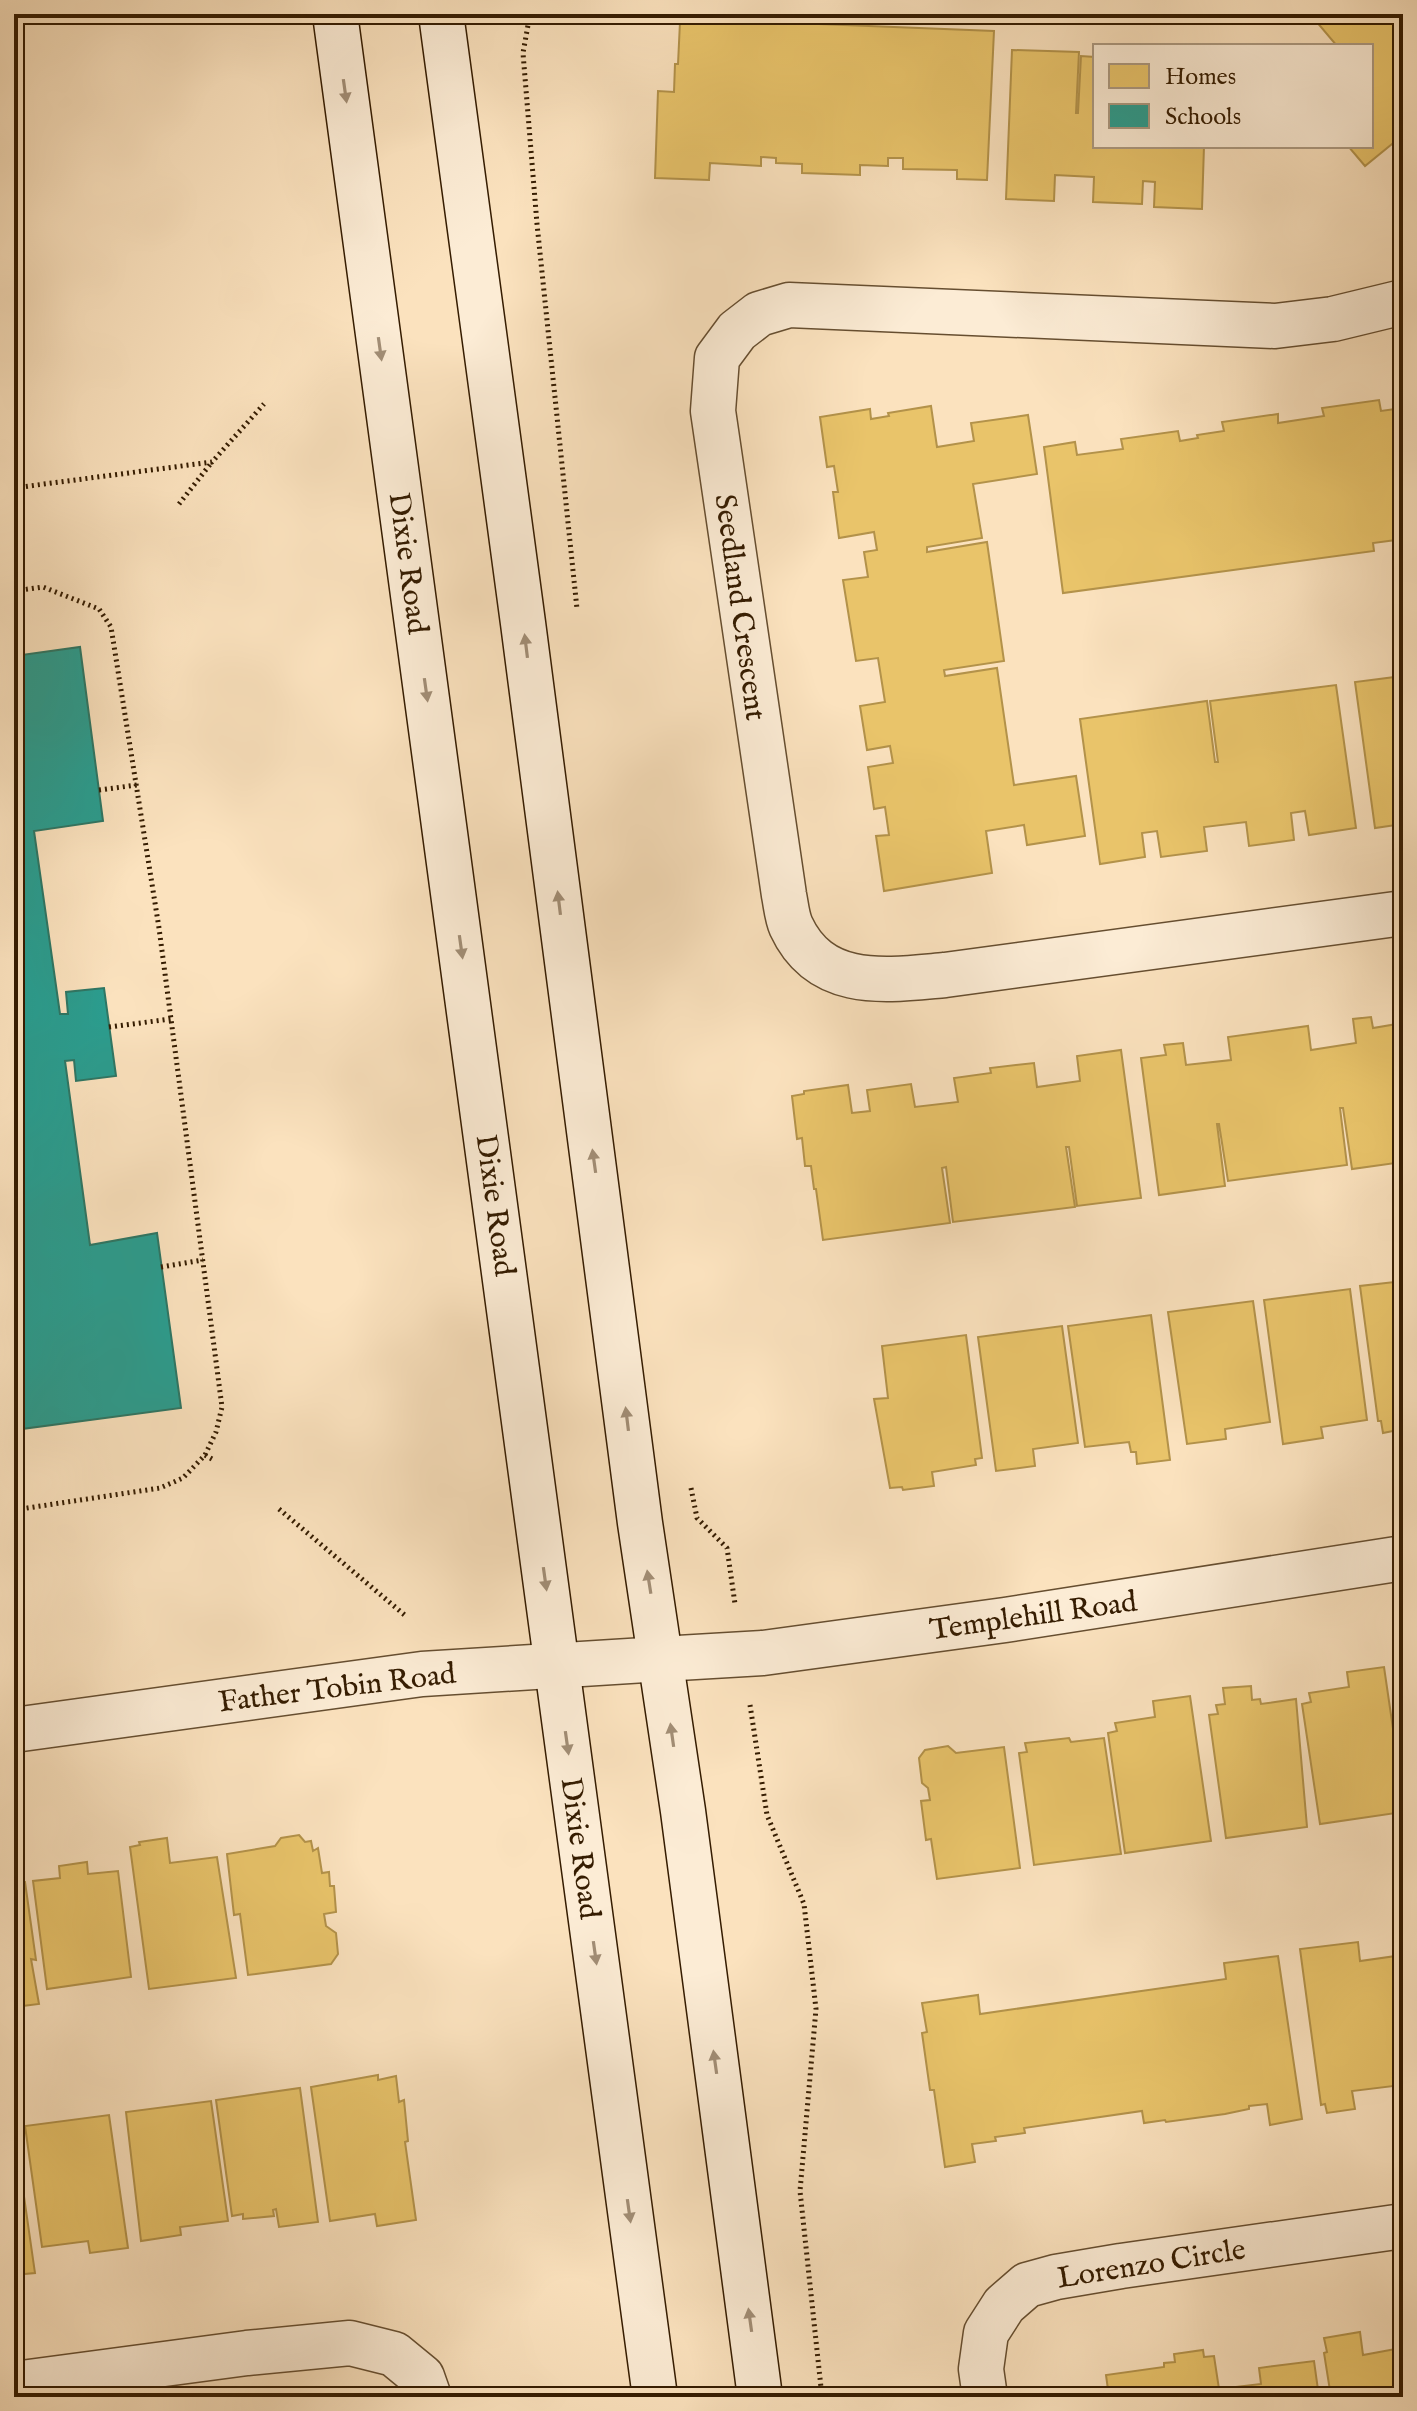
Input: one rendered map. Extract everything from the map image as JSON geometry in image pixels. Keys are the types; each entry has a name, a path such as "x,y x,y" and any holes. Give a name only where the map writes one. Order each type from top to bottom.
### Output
{"main road":[{"name":"Dixie Road","path":"335,14 655,2397"},
{"path":"441,14 640,1523 683,1811 760,2397"},
{"name":"Seedland Crescent","path":"1403,302 1333,319 1275,326 789,305 759,314 737,331 717,358 713,411 784,895 790,925 803,945 821,962 838,972 859,978 913,978 1403,913"},
{"name":"Templehill Road","path":"661,1659 763,1653 990,1622 1403,1558"},
{"name":"Father Tobin Road","path":"14,1730 422,1674 661,1659"},
{"name":"Lorenzo Circle","path":"985,2397 981,2369 986,2333 1004,2305 1027,2285 1121,2266 1403,2226"},
{"path":"14,2384 247,2353 350,2343 394,2354 422,2377 429,2397"}],"path":[{"path":"530,14 523,53 577,616"},
{"path":"179,504 264,404"},
{"path":"14,488 212,462"},
{"path":"14,591 43,587 99,609 111,627 171,1019 222,1407 216,1432 205,1455 183,1478 160,1488 14,1510"},
{"path":"99,790 137,785"},
{"path":"109,1027 171,1019"},
{"path":"161,1267 203,1260"},
{"path":"205,1455 212,1459"},
{"path":"279,1509 407,1617"},
{"path":"761,1776 767,1815 804,1904 816,2009 800,2191 822,2397"}],"building: Homes":[{"path":"1310,14 1403,14 1403,111 1397,116 1403,124 1403,135 1365,166 1350,148 1373,148 1373,44 1335,44"},
{"path":"711,17 743,18 743,21 994,31 987,180 957,179 957,170 903,169 903,158 888,158 888,166 860,165 860,175 802,173 802,164 776,163 776,158 761,157 761,166 710,163 709,180 655,178 658,91 674,92 680,22 710,24"},
{"path":"1012,50 1079,52 1076,113 1081,56 1093,57 1093,148 1204,148 1202,209 1154,207 1155,182 1143,181 1142,204 1093,202 1094,177 1055,175 1054,201 1006,199"},
{"path":"1379,400 1381,411 1403,408 1403,539 1373,543 1374,551 1063,593 1044,447 1075,442 1077,455 1123,449 1121,439 1178,431 1180,441 1224,431 1222,422 1278,414 1278,423 1324,416 1322,408"},
{"path":"931,406 937,447 974,441 971,423 1028,415 1037,474 973,484 982,538 927,547 927,552 987,542 1004,661 944,670 945,676 997,668 1014,785 1076,776 1085,836 1027,845 1024,825 986,831 992,873 884,891 876,836 889,835 885,807 874,809 868,767 893,763 890,746 867,750 860,706 885,702 878,658 856,661 843,580 868,577 864,552 877,550 874,532 839,538 833,492 838,492 834,466 827,467 820,417 870,409 871,419"},
{"path":"1403,676 1403,824 1375,828 1355,682"},
{"path":"1336,685 1356,828 1309,835 1305,811 1291,813 1294,840 1249,846 1246,822 1204,827 1207,851 1161,857 1157,831 1142,833 1145,857 1100,864 1080,719 1207,701 1215,762 1218,762 1210,701"},
{"path":"1371,1017 1373,1028 1397,1024 1399,1037 1403,1037 1403,1162 1352,1169 1343,1108 1340,1108 1347,1165 1228,1181 1217,1124 1225,1186 1159,1195 1141,1058 1166,1055 1164,1045 1183,1043 1186,1065 1231,1060 1228,1037 1308,1026 1311,1050 1356,1043 1353,1019"},
{"path":"1121,1050 1141,1198 1077,1206 1069,1147 1066,1147 1075,1207 953,1222 946,1167 942,1168 950,1223 823,1240 811,1166 805,1166 802,1138 797,1139 792,1096 804,1094 804,1091 848,1085 852,1113 870,1111 867,1090 911,1084 915,1107 958,1102 954,1078 991,1073 990,1068 1034,1063 1037,1087 1080,1081 1077,1056"},
{"path":"1403,1281 1403,1429 1383,1433 1381,1421 1378,1421 1360,1286"},
{"path":"1350,1289 1367,1420 1321,1427 1323,1438 1283,1444 1264,1300"},
{"path":"1253,1301 1270,1422 1225,1429 1226,1439 1187,1444 1168,1312"},
{"path":"1151,1315 1170,1460 1137,1464 1136,1452 1131,1452 1129,1442 1085,1447 1068,1326"},
{"path":"1062,1326 1078,1443 1033,1449 1035,1466 996,1471 978,1337"},
{"path":"966,1335 982,1458 975,1459 976,1465 932,1472 934,1486 903,1490 902,1487 890,1488 874,1399 888,1398 882,1346"},
{"path":"1384,1667 1403,1812 1320,1824 1302,1704 1311,1702 1309,1693 1349,1687 1347,1672"},
{"path":"1251,1686 1252,1700 1260,1699 1261,1704 1296,1699 1307,1827 1226,1838 1209,1715 1218,1714 1216,1705 1225,1704 1223,1688"},
{"path":"1190,1696 1211,1841 1125,1853 1108,1733 1117,1731 1115,1723 1155,1717 1153,1701"},
{"path":"1069,1738 1071,1742 1104,1738 1121,1854 1034,1865 1019,1753 1027,1752 1025,1743"},
{"path":"948,1746 956,1753 1004,1747 1020,1868 937,1879 931,1839 926,1840 921,1801 930,1800 928,1788 922,1783 919,1758 925,1750"},
{"path":"299,1835 305,1842 311,1841 313,1851 318,1848 322,1873 329,1872 330,1886 334,1886 336,1912 324,1914 326,1926 336,1933 338,1954 331,1964 248,1975 240,1914 234,1915 227,1854 275,1846 281,1838"},
{"path":"167,1838 170,1863 217,1857 236,1978 149,1989 130,1847 140,1845 139,1842"},
{"path":"87,1862 88,1874 118,1871 131,1977 47,1989 33,1881 60,1878 59,1866"},
{"path":"25,1882 36,1960 31,1959 39,2004 14,2007 14,1883"},
{"path":"1358,1942 1360,1961 1403,1955 1403,2077 1393,2078 1394,2086 1352,2091 1355,2109 1327,2113 1325,2104 1321,2105 1300,1949"},
{"path":"1278,1956 1302,2119 1270,2125 1267,2104 1225,2114 1166,2122 1144,2123 1142,2111 1024,2128 1025,2133 972,2144 975,2162 945,2167 922,2033 927,2032 922,2003 978,1995 980,2014 1226,1979 1224,1963"},
{"path":"378,2075 378,2080 396,2076 399,2102 404,2100 408,2141 405,2142 416,2220 377,2226 375,2214 330,2221 311,2087"},
{"path":"300,2088 318,2222 279,2227 276,2209 273,2210 274,2216 243,2219 243,2214 232,2216 216,2100"},
{"path":"211,2101 228,2221 180,2227 181,2235 141,2241 126,2112"},
{"path":"109,2115 128,2248 90,2253 88,2241 42,2247 25,2126"},
{"path":"14,2127 35,2273 14,2275"},
{"path":"1360,2332 1363,2355 1401,2348 1400,2345 1403,2345 1403,2397 1331,2397 1324,2338"},
{"path":"1203,2350 1204,2357 1214,2356 1219,2389 1261,2384 1259,2368 1314,2361 1319,2397 1109,2397 1106,2375 1164,2367 1164,2363 1175,2362 1174,2354"}],"building: Schools":[{"path":"80,647 103,821 34,831 60,1014 68,1014 66,992 104,988 116,1076 76,1081 74,1060 65,1061 90,1245 157,1233 181,1408 14,1430 14,656"}]}
